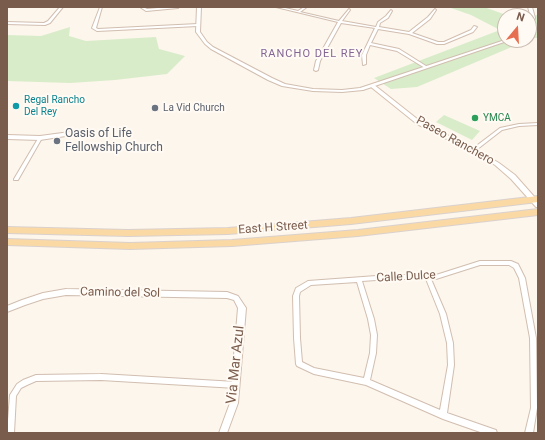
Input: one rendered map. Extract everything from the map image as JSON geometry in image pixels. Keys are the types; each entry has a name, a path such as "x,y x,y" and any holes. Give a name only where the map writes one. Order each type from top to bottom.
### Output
{"main road":[{"name":"Paseo Ranchero","path":"373,86 419,123 474,150 497,164 513,177 537,207"},
{"name":"East H Street","path":"7,230 128,233 228,231 537,207"},
{"name":"East H Street","path":"7,242 130,246 239,243 358,233 537,207"}],"street":[{"path":"7,23 44,24 49,22 62,7"},
{"path":"101,7 94,28 96,30 198,25"},
{"path":"141,7 146,10 178,7"},
{"path":"199,7 198,32 201,38 212,48 284,85 328,92 361,89 373,86 497,44"},
{"path":"277,7 340,22 410,33 441,44 472,31 475,27"},
{"path":"298,12 306,7"},
{"path":"316,70 318,60 340,22 349,10"},
{"path":"410,33 429,18 435,10"},
{"path":"364,64 364,55 378,23 387,17 391,11"},
{"path":"370,44 398,50 425,67"},
{"path":"474,150 502,129 519,125 538,124"},
{"path":"7,137 40,138 70,134"},
{"path":"16,179 40,138"},
{"name":"Calle Dulce","path":"366,382 314,371 299,364 296,296 298,290 310,283 390,277 428,278 474,264 514,264 519,269 522,278 536,339"},
{"path":"428,278 446,321 450,343 451,365 443,415"},
{"path":"359,280 371,319 374,335 373,353 366,382 443,415 493,433"},
{"name":"Camino del Sol","path":"7,309 30,300 66,292 222,295 236,298"},
{"name":"Via Mar Azul","path":"223,433 234,403 236,385 242,308 236,298"},
{"path":"529,433 534,408 536,339"},
{"path":"10,433 13,396 25,382 36,378 101,377 236,385"}],"green space":[{"path":"439,7 484,7 497,12 497,28 471,15 451,8"},
{"path":"537,15 538,15 538,38"},
{"path":"70,27 69,36 86,41 156,37 159,49 185,56 167,74 70,83 7,81 7,35 41,36"},
{"path":"497,31 497,48 509,48 417,87 391,89 374,78"},
{"path":"444,115 480,131 472,140 436,122"}],"place":[{"name":"Regal Rancho Del Rey","path":"16,106"},
{"name":"La Vid Church","path":"155,108"},
{"name":"YMCA","path":"475,118"},
{"name":"Oasis of Life Fellowship Church","path":"57,141"}],"district":[{"name":"RANCHO DEL REY","path":"312,54"}]}
